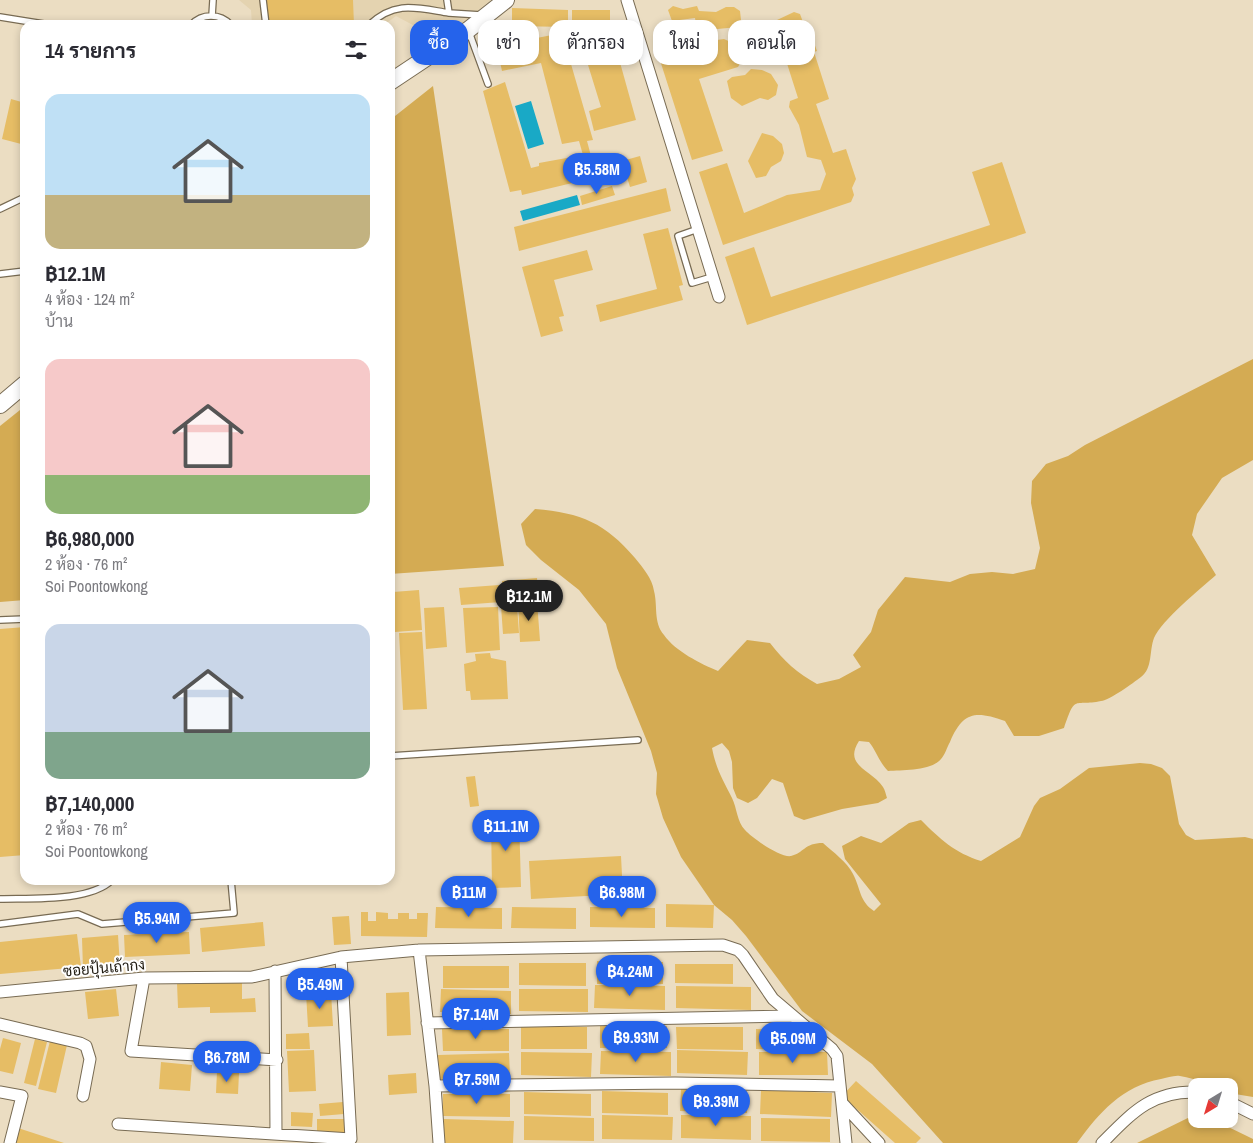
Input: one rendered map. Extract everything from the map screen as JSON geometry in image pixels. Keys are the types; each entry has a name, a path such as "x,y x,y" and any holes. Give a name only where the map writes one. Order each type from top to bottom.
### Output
{"street":[{"path":"468,30 506,0"},
{"path":"627,0 718,297"},
{"path":"395,79 416,65"},
{"path":"0,405 20,388"},
{"name":"ซอยปุ้นเถ้ากง","path":"0,992 144,978 252,976 341,957 419,950 723,945 738,950 773,999 832,1049 837,1056 840,1086"},
{"path":"419,950 435,1086 439,1143"},
{"path":"118,1124 351,1139 341,957"},
{"path":"275,971 276,1134"},
{"path":"144,978 131,1051 277,1060"},
{"path":"427,1023 792,1016"},
{"path":"0,1024 84,1044 88,1048 90,1059 83,1096"},
{"path":"435,1086 675,1083 840,1086 846,1143"},
{"path":"0,1092 22,1096 10,1143"},
{"path":"1102,1143 1122,1122 1150,1101 1178,1092 1188,1092"},
{"path":"842,1103 879,1143"},
{"path":"1238,1106 1253,1114"}],"lane":[{"path":"212,16 213,0"},
{"path":"263,0 265,20"},
{"path":"447,0 449,13"},
{"path":"375,20 383,13 394,9 416,8 449,13 486,15"},
{"path":"198,20 202,17 212,16 220,17 224,20"},
{"path":"0,17 20,20"},
{"path":"468,30 479,54 488,84"},
{"path":"0,209 20,199"},
{"path":"698,229 678,236 692,283 712,277"},
{"path":"0,274 20,272"},
{"path":"0,620 20,619"},
{"path":"395,756 638,740"},
{"path":"0,900 78,894 95,891 104,885"},
{"path":"0,924 78,914 102,924 234,913 232,885"}],"shaded area":[{"path":"239,0 491,0 466,20 410,20 410,23 396,16 391,20 252,20 251,10"},
{"path":"433,86 504,566 395,574 395,116"},
{"path":"1253,359 1253,460 1222,478 1197,514 1192,535 1216,575 1182,605 1158,631 1152,643 1147,669 1141,677 1116,695 1105,700 1076,704 1071,710 1064,728 1039,736 1014,736 1005,721 986,716 971,716 960,724 941,759 931,766 924,768 888,771 869,742 859,741 854,756 856,762 878,781 884,788 887,798 878,803 842,809 804,820 794,816 783,783 772,779 757,798 748,803 737,798 733,788 732,762 729,751 722,743 712,748 718,768 734,802 740,823 745,830 767,847 786,856 795,855 808,846 823,843 847,865 856,879 863,899 874,911 881,904 845,859 842,846 861,836 881,843 909,823 921,820 948,845 963,854 981,861 1020,837 1034,806 1040,798 1060,789 1089,768 1140,763 1162,768 1170,776 1179,824 1186,835 1195,840 1245,837 1253,839 1253,1097 1238,1094 1238,1078 1188,1078 1173,1076 1147,1083 1123,1094 1103,1111 1077,1143 943,1143 872,1064 802,1011 746,936 732,920 714,905 681,857 663,818 656,794 657,773 651,751 617,668 606,624 579,590 541,560 526,545 521,524 535,509 566,513 603,528 624,546 649,577 653,586 658,625 661,630 681,652 696,661 718,671 747,640 770,643 791,666 817,684 839,679 861,667 853,655 871,632 878,610 905,577 950,582 970,574 992,572 1013,574 1035,569 1040,548 1031,503 1032,481 1046,464 1068,456 1085,445"},
{"path":"20,410 20,600 0,602 0,426"},
{"path":"1188,1118 1188,1128 1230,1128 1253,1139 1253,1143 1137,1143"}],"water":[{"path":"531,101 544,144 528,149 515,106"},
{"path":"577,195 580,205 523,221 520,211"}],"building":[{"path":"266,0 353,0 354,20 268,20"},
{"path":"673,6 683,9 697,6 699,11 716,12 726,7 734,7 740,11 741,20 728,20 728,28 718,29 718,20 695,20 695,18 672,20 668,10"},
{"path":"512,8 568,10 568,20 549,20 549,27 539,26 539,20 512,20"},
{"path":"572,10 610,10 610,20 572,20"},
{"path":"794,12 800,14 802,20 777,20"},
{"path":"549,36 549,65 571,65 593,140 587,141 591,156 583,158 589,179 522,195 521,190 510,192 483,91 505,82 531,168 539,166 539,163 583,155 579,141 562,144 541,63 539,63 539,38"},
{"path":"718,40 728,41 728,65 739,65 738,67 699,79 723,151 692,160 661,65 718,65"},
{"path":"815,55 829,99 816,104 833,153 846,149 856,179 852,188 854,195 851,202 723,245 699,172 727,163 744,213 787,195 820,190 826,174 821,160 807,157 799,125 789,107 790,101 798,98 787,65 815,65"},
{"path":"501,65 531,65 502,71"},
{"path":"588,65 621,65 636,120 594,131 589,111 601,107"},
{"path":"751,69 762,70 771,74 778,85 776,95 768,100 760,98 742,106 731,98 727,81 732,77 745,75"},
{"path":"11,99 20,102 20,144 2,139"},
{"path":"762,133 773,136 782,144 784,153 781,161 771,167 766,176 756,178 748,161"},
{"path":"640,156 647,182 630,187 622,161"},
{"path":"1002,162 1026,233 747,325 725,257 754,247 771,297 990,225 972,172"},
{"path":"612,186 615,195 582,205 580,196"},
{"path":"666,188 671,211 519,251 514,227"},
{"path":"668,228 683,285 679,286 683,300 600,322 596,305 657,289 643,234"},
{"path":"587,250 593,270 554,280 564,316 559,317 563,331 541,337 522,267"},
{"path":"537,578 538,596 503,599 502,581"},
{"path":"499,585 501,602 461,605 459,588"},
{"path":"419,590 422,630 395,632 395,592"},
{"path":"537,601 540,641 520,642 518,602"},
{"path":"517,605 519,633 503,634 501,606"},
{"path":"444,607 447,647 426,649 424,608"},
{"path":"498,607 500,650 466,653 463,608"},
{"path":"20,627 20,855 0,857 0,629"},
{"path":"422,632 427,709 403,710 399,633"},
{"path":"490,653 491,658 506,661 508,699 471,700 470,691 466,691 464,664 476,661 475,654"},
{"path":"475,776 479,806 470,807 466,777"},
{"path":"491,817 519,817 521,887 492,888"},
{"path":"621,856 623,894 531,899 529,861"},
{"path":"666,904 714,905 713,928 666,927"},
{"path":"436,907 502,908 502,929 435,928"},
{"path":"512,907 576,908 576,929 511,928"},
{"path":"590,907 655,908 655,928 590,927"},
{"path":"361,912 368,912 368,921 376,921 376,912 388,913 388,919 398,919 398,913 409,913 409,919 417,919 417,913 428,913 427,937 361,936"},
{"path":"349,916 351,944 334,945 332,917"},
{"path":"263,922 265,946 202,952 200,928"},
{"path":"189,932 190,954 125,957 124,935"},
{"path":"77,934 81,967 0,974 0,942"},
{"path":"118,935 120,966 83,969 82,938"},
{"path":"597,961 663,962 663,984 597,984"},
{"path":"519,963 586,963 586,986 519,985"},
{"path":"675,964 733,964 733,984 675,983"},
{"path":"443,966 509,966 509,988 443,988"},
{"path":"242,981 242,999 255,998 256,1012 210,1013 210,1007 178,1008 177,983"},
{"path":"595,985 665,986 665,1010 594,1008"},
{"path":"676,986 751,987 751,1010 676,1008"},
{"path":"116,989 119,1016 88,1019 85,992"},
{"path":"441,989 511,991 511,1014 440,1012"},
{"path":"519,989 588,989 588,1012 519,1011"},
{"path":"331,992 333,1026 308,1027 306,993"},
{"path":"409,992 411,1035 387,1036 386,993"},
{"path":"600,1026 667,1026 667,1048 600,1048"},
{"path":"521,1027 587,1027 587,1049 521,1049"},
{"path":"676,1027 743,1027 743,1050 677,1049"},
{"path":"442,1029 509,1029 509,1051 443,1051"},
{"path":"756,1029 798,1030 798,1035 806,1035 806,1050 756,1049"},
{"path":"309,1033 310,1049 286,1049 286,1034"},
{"path":"3,1038 21,1043 13,1074 0,1071 0,1049"},
{"path":"35,1039 47,1042 36,1086 24,1083"},
{"path":"50,1041 67,1045 56,1093 38,1089"},
{"path":"314,1050 316,1091 289,1092 287,1051"},
{"path":"677,1050 748,1052 747,1075 677,1073"},
{"path":"601,1051 671,1052 671,1076 600,1074"},
{"path":"521,1052 592,1053 591,1077 521,1075"},
{"path":"759,1052 827,1052 828,1075 759,1075"},
{"path":"509,1053 510,1076 439,1079 438,1055"},
{"path":"161,1062 192,1065 190,1091 159,1089"},
{"path":"217,1071 239,1073 238,1094 216,1093"},
{"path":"416,1073 417,1093 389,1095 388,1075"},
{"path":"856,1081 921,1138 916,1143 895,1143 842,1096"},
{"path":"681,1089 747,1091 747,1113 680,1111"},
{"path":"761,1090 832,1093 831,1117 760,1114"},
{"path":"602,1091 668,1093 668,1115 602,1113"},
{"path":"524,1092 591,1094 591,1116 524,1114"},
{"path":"443,1094 510,1094 510,1117 443,1116"},
{"path":"343,1102 344,1114 320,1116 319,1104"},
{"path":"291,1112 313,1113 312,1127 291,1126"},
{"path":"602,1115 673,1117 672,1140 602,1139"},
{"path":"681,1115 751,1116 751,1140 681,1138"},
{"path":"524,1116 594,1118 594,1141 524,1140"},
{"path":"761,1118 830,1119 830,1142 761,1141"},
{"path":"317,1119 345,1119 345,1133 317,1133"},
{"path":"444,1119 514,1121 513,1143 443,1143"},
{"path":"18,1128 64,1143 13,1143"}]}
